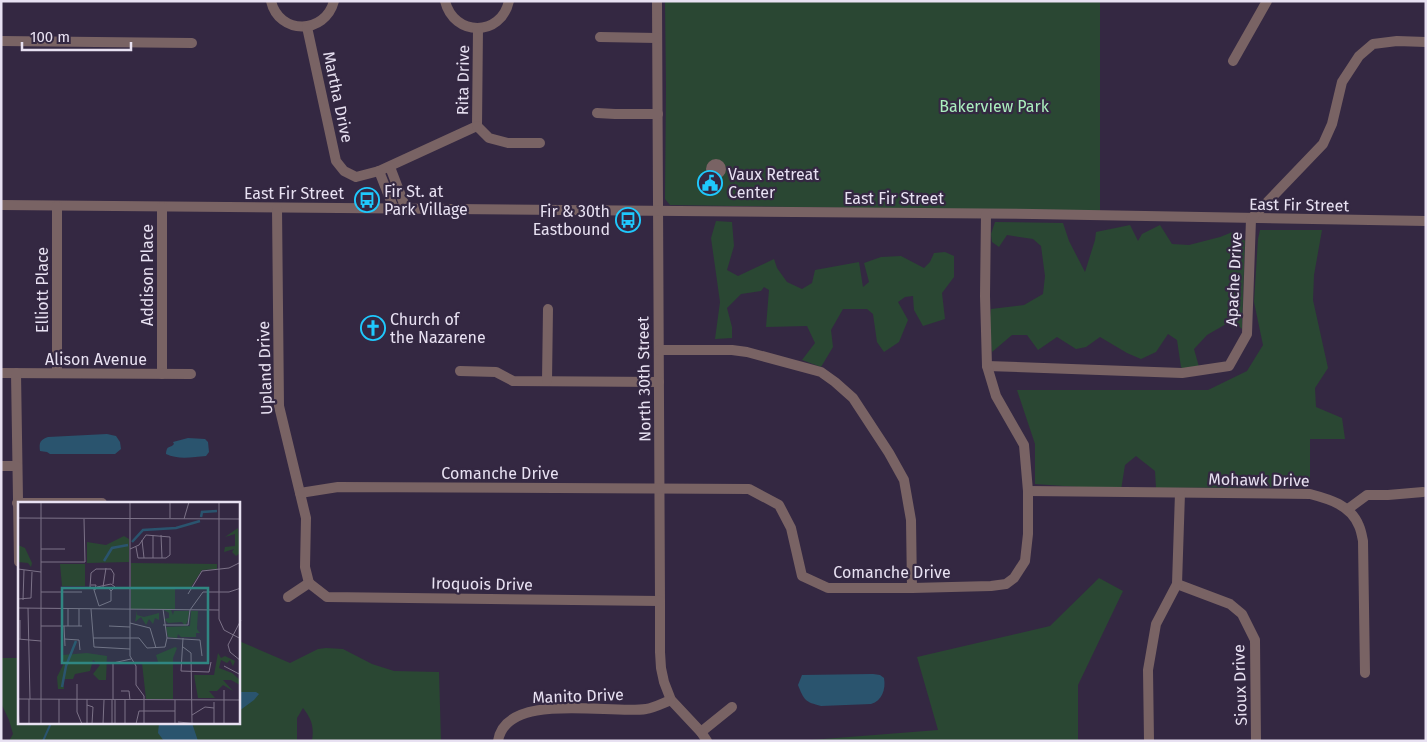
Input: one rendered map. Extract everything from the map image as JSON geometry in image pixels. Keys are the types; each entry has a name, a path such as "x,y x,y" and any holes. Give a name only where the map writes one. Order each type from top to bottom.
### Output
{"street":[{"path":"271,1 273,8 281,19 294,26 308,26 321,21 331,10 334,1"},
{"path":"445,1 448,11 461,24 478,28 498,21 505,13 509,1"},
{"name":"North 30th Street","path":"657,1 661,668 671,700 707,741"},
{"path":"1233,61 1267,1"},
{"name":"Martha Drive","path":"308,26 336,161 344,171"},
{"name":"Rita Drive","path":"344,171 356,177 379,172 477,126 478,28"},
{"path":"600,37 657,38"},
{"name":"Apache Drive","path":"988,366 1182,374 1229,366 1247,334 1252,219 1324,144 1332,124 1342,82 1359,56 1372,44 1397,41 1426,42"},
{"path":"1,42 192,43"},
{"path":"597,113 658,114"},
{"path":"477,126 489,138 508,143 540,144"},
{"path":"390,167 406,209"},
{"path":"379,172 394,209"},
{"name":"East Fir Street","path":"1,205 986,214 1426,221"},
{"name":"Elliott Place","path":"56,206 57,373"},
{"name":"Addison Place","path":"162,207 162,374"},
{"name":"Upland Drive","path":"277,208 279,406 306,518 305,567 309,583"},
{"name":"Comanche Drive","path":"300,493 338,487 749,489 779,505 791,528 802,576 828,588 912,588 1006,584 1014,578 1025,560 1028,534 1028,491 1024,445 996,396 988,366 985,296 986,214"},
{"path":"548,309 548,381"},
{"path":"659,350 732,350 746,352 821,372 853,398 889,453 904,480 911,520 912,588"},
{"path":"460,371 496,372 513,381 659,382"},
{"name":"Alison Avenue","path":"1,373 191,374"},
{"path":"16,373 18,509"},
{"path":"1,466 17,466"},
{"name":"Mohawk Drive","path":"1028,491 1310,494 1328,498 1348,509"},
{"path":"1365,673 1363,541 1359,524 1348,509 1367,495 1423,492"},
{"path":"1148,741 1148,670 1156,624 1177,584 1180,493"},
{"path":"288,597 309,583"},
{"name":"Iroquois Drive","path":"309,583 327,597 660,601"},
{"name":"Sioux Drive","path":"1177,584 1230,604 1242,614 1255,640 1256,741"},
{"name":"Manito Drive","path":"498,741 506,723 520,714 542,709 646,709 671,700"},
{"path":"700,732 732,706"}],"green space":[{"name":"Bakerview Park","path":"665,1 1100,1 1100,212 670,205 665,199"},
{"path":"716,221 732,222 734,246 727,270 738,276 774,259 777,268 787,282 802,289 812,283 815,270 859,262 863,287 869,282 864,263 881,257 901,256 924,268 930,262 934,253 945,252 954,256 954,277 942,293 945,319 923,326 914,310 913,296 905,297 898,302 908,320 899,342 884,352 877,342 873,314 867,309 843,309 831,330 833,347 821,367 802,360 815,343 807,326 766,327 769,290 764,287 761,291 741,294 727,308 732,327 732,338 715,339 720,302 711,238"},
{"path":"995,222 1063,223 1069,241 1085,272 1096,232 1130,225 1138,241 1142,234 1160,225 1172,244 1189,245 1235,231 1245,241 1242,329 1233,320 1207,335 1194,349 1201,374 1188,376 1181,367 1177,340 1168,334 1156,352 1141,359 1100,337 1086,347 1076,349 1057,337 1038,350 1027,335 1012,335 992,352 989,325 991,309 1024,305 1043,294 1045,276 1041,246 1033,239 1007,235 999,247 992,242 991,234"},
{"path":"1260,230 1322,230 1314,275 1313,300 1328,368 1315,388 1316,407 1342,418 1345,439 1310,439 1310,487 1156,488 1155,471 1136,456 1125,465 1121,490 1035,484 1035,444 1017,390 1208,390 1247,371 1263,345 1254,302"},
{"path":"1099,578 1123,591 1078,685 1078,741 798,741 938,730 917,657 1050,626"},
{"path":"240,641 290,663 318,649 343,649 372,664 394,671 439,672 441,741 312,741 312,723 303,708 297,718 297,741 9,741 13,734 1,703 1,658 18,658 18,724 240,724"}],"water":[{"path":"107,434 116,436 120,442 121,449 115,454 50,454 40,451 41,442 48,437"},
{"path":"188,438 205,439 208,442 209,452 206,456 181,458 166,454 168,448 174,444 173,442"},
{"path":"873,674 884,678 884,686 878,700 871,704 821,706 806,700 798,685 802,675"},
{"path":"240,692 256,692 259,694 240,710"},
{"path":"159,724 192,724 198,741 164,741 158,733"}],"waterway":[{"path":"43,741 51,724"}],"place":[{"name":"Vaux Retreat Center","path":"710,183"},
{"name":"Fir St. at Park Village","path":"367,200"},
{"name":"Fir & 30th Eastbound","path":"628,220"},
{"name":"Church of the Nazarene","path":"373,328"}]}
